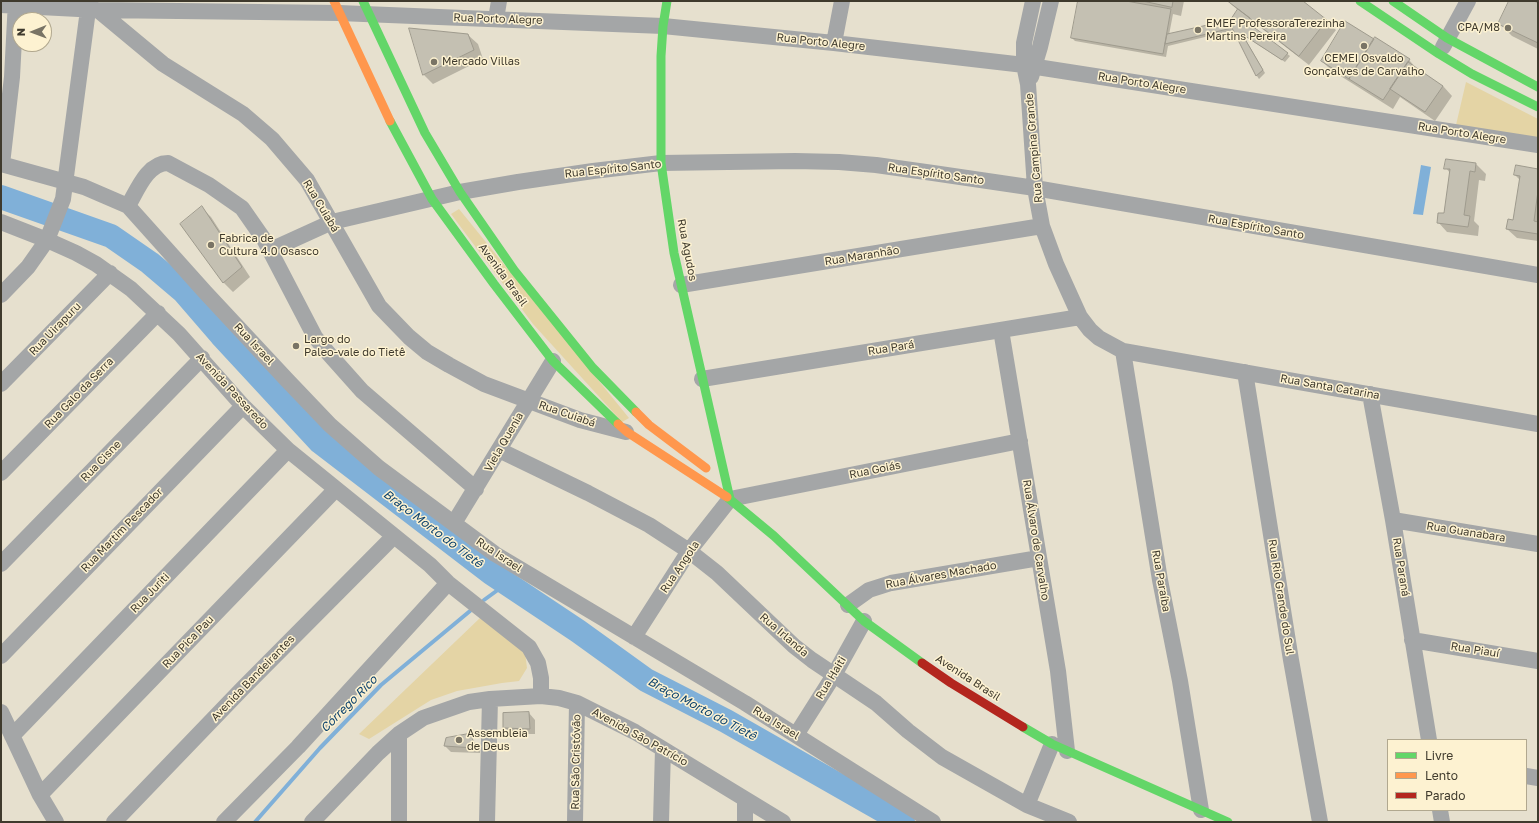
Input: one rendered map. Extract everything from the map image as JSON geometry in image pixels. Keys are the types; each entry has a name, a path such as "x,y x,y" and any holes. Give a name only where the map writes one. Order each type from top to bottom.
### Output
{"main road":[{"name":"Rua Agudos","path":"667,1 663,26 660,94 661,163 672,238 681,285 730,499"},
{"path":"1360,1 1439,54 1472,74 1538,107"},
{"path":"1393,1 1447,38 1538,87"},
{"name":"Avenida Brasil","path":"337,7 402,145 432,199 553,361 627,432 730,499 774,536 864,621 951,683 1052,744 1223,821"},
{"name":"Avenida Brasil","path":"366,8 425,133 460,192 514,270 593,368 619,396 649,426 708,470 730,499"},
{"path":"694,459 708,458 718,451"}],"street":[{"path":"496,19 499,1"},
{"path":"834,43 842,1"},
{"name":"Rua Campina Grande","path":"1033,1 1024,43 1029,66 1028,84 1035,188 1042,226 1056,264 1080,318 1099,338 1123,351"},
{"name":"Rua Campina Grande","path":"1029,66 1051,1"},
{"path":"1439,54 1468,1"},
{"path":"1,295 28,267 49,236 63,199 65,186 93,10 11,5 1,164 65,186 84,187 128,206 144,178 152,168 161,163 168,163 209,185 242,208 265,241 274,250 316,337 342,369 362,391 476,489"},
{"name":"Rua Porto Alegre","path":"93,10 337,7 496,19 663,26 834,43 1029,66 1538,145"},
{"name":"Rua Cuiabá","path":"93,10 163,64 243,114 267,134 307,180 379,306 409,337 427,352 468,376 580,420 627,432"},
{"name":"Rua Espírito Santo","path":"274,250 332,222 460,192 556,176 661,163 795,161 839,162 926,172 1035,188 1538,275"},
{"name":"Rua Israel","path":"128,206 205,292 330,425 379,468 495,554 634,637 934,822"},
{"name":"Avenida Passaredo","path":"1,222 49,236 110,273 131,289 158,313 202,358 243,406 288,450 430,565 448,584 529,647 538,663 541,678 541,696"},
{"name":"Rua Maranhão","path":"681,285 1042,226"},
{"name":"Rua Uirapuru","path":"1,384 110,273"},
{"name":"Rua Galo da Serra","path":"1,473 158,313"},
{"name":"Rua Pará","path":"702,379 1080,318"},
{"name":"Rua Álvaro de Carvalho","path":"1001,330 1058,671 1067,751"},
{"name":"Rua Santa Catarina","path":"1123,351 1538,424"},
{"name":"Rua Paraíba","path":"1123,351 1160,580 1180,681 1201,810"},
{"name":"Rua Cisne","path":"1,564 202,358"},
{"name":"Viela Quenia","path":"454,523 553,361"},
{"name":"Rua Rio Grande do Sul","path":"1245,372 1291,660 1320,822"},
{"name":"Rua Paraná","path":"1370,394 1393,520 1429,739"},
{"name":"Rua Martim Pescador","path":"1,656 243,406"},
{"name":"Rua Goiás","path":"730,499 1020,441"},
{"name":"Rua Juriti","path":"12,736 288,450"},
{"name":"Rua Irlanda","path":"499,450 588,493 649,525 717,573 794,646 876,703 908,731 942,757 1027,805 1069,822"},
{"name":"Rua Pica Pau","path":"40,794 336,489"},
{"name":"Rua Angola","path":"634,637 689,552 730,499"},
{"name":"Rua Guanabara","path":"1393,520 1538,544"},
{"name":"Avenida Bandeirantes","path":"114,822 242,689 394,536"},
{"name":"Rua Álvares Machado","path":"848,605 869,590 891,583 1038,558"},
{"path":"224,822 298,747 448,584"},
{"name":"Rua Haiti","path":"796,736 834,675 864,621"},
{"name":"Rua Piauí","path":"1412,640 1538,661"},
{"name":"Avenida São Patrício","path":"312,822 378,753 399,734 423,718 469,702 490,699 541,696 559,698 577,703 635,732 783,822"},
{"path":"487,822 490,699"},
{"name":"Rua São Cristóvão","path":"575,822 577,703"},
{"path":"1,712 40,794 56,822"},
{"path":"399,734 399,822"},
{"path":"1027,805 1052,744"},
{"path":"661,822 663,749"},
{"path":"1527,776 1538,778"},
{"path":"745,799 745,822"},
{"path":"1440,811 1442,822"}],"shaded area":[{"path":"1466,82 1538,119 1536,141 1456,125"},
{"path":"459,209 629,418 622,422 533,324 451,214"},
{"path":"481,617 525,652 527,668 519,681 457,691 431,700 369,739 359,734"}],"water":[{"path":"1421,165 1431,167 1423,215 1413,214"}],"building":[{"path":"1078,1 1126,1 1171,9 1163,54 1071,38"},
{"path":"1143,1 1173,1 1172,7"},
{"path":"1228,1 1303,1 1327,20 1299,56"},
{"path":"1509,1 1534,1 1538,3 1538,43 1498,24"},
{"path":"1238,9 1250,18 1247,22 1288,53 1282,60 1242,34 1263,70 1256,76 1232,28 1165,44 1167,34 1230,20"},
{"path":"1345,21 1374,39 1349,79 1321,61"},
{"name":"Mercado Villas","path":"409,28 468,34 474,50 423,75"},
{"path":"1375,37 1410,59 1383,100 1349,79"},
{"path":"1408,62 1443,86 1425,112 1390,89"},
{"path":"1446,159 1476,163 1475,172 1470,171 1464,215 1470,216 1468,227 1437,223 1438,213 1444,213 1450,169 1444,169"},
{"path":"1516,165 1538,169 1538,191 1534,221 1538,222 1538,234 1506,229 1508,219 1513,220 1520,176 1514,175"},
{"name":"Fabrica de Cultura 4.0 Osasco","path":"202,206 242,267 223,283 180,224"},
{"path":"529,712 530,729 503,728 503,713"},
{"name":"Assembleia de Deus","path":"468,734 472,737 475,748 444,746 446,738"}],"waterway":[{"name":"Braço Morto do Tietê","path":"1,197 111,236 150,263 183,291 221,335 320,442 491,573 578,631 646,680 726,721 903,822"},
{"name":"Córrego Rico","path":"484,600 506,584"},
{"name":"Córrego Rico","path":"255,822 320,748 381,685 470,611"}],"traffic: fast":[{"path":"363,1 425,133 460,192 514,270 593,368 636,412"},
{"path":"667,1 663,26 661,56 661,163 674,253 730,499"},
{"path":"1360,1 1439,54 1472,74 1538,107"},
{"path":"1393,1 1447,38 1538,87"},
{"path":"390,121 432,199 494,284 553,361 618,424"},
{"path":"727,497 774,536 864,621 922,663"},
{"path":"1023,727 1052,744 1228,822"}],"traffic: slow":[{"path":"334,1 390,121"},
{"path":"636,412 649,425 706,468"},
{"path":"618,424 627,432 727,497"}],"traffic: jam":[{"path":"922,663 951,683 1023,727"}],"place":[{"name":"CPA/M8","path":"1508,28"},
{"name":"EMEF ProfessoraTerezinha Martins Pereira","path":"1198,30"},
{"name":"CEMEI Osvaldo Gonçalves de Carvalho","path":"1364,46"},
{"name":"Mercado Villas","path":"434,62"},
{"name":"Fabrica de Cultura 4.0 Osasco","path":"211,245"},
{"name":"Largo do Paleo-vale do Tietê","path":"296,346"},
{"name":"Assembleia de Deus","path":"459,740"}]}
